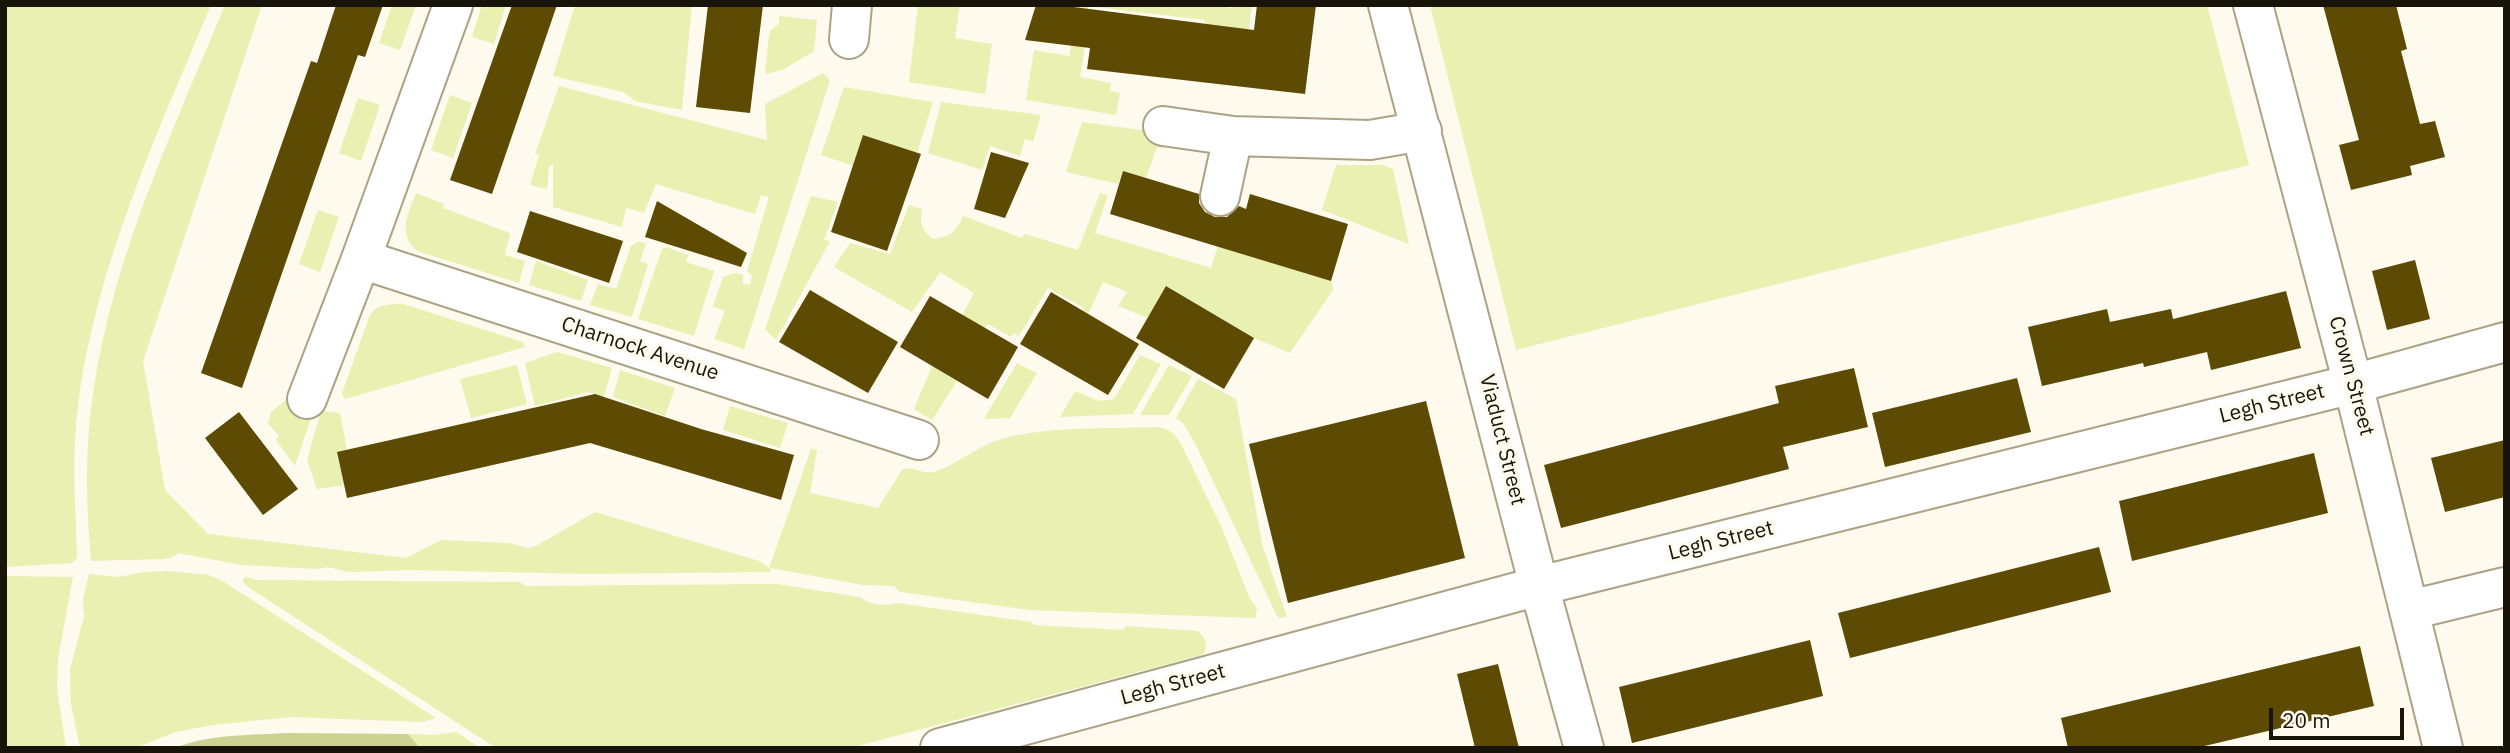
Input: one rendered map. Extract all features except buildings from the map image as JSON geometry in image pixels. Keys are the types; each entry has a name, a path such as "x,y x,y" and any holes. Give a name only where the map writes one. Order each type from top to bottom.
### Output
{"street":[{"path":"307,398 361,259 453,5"},
{"name":"Viaduct Street","path":"1388,5 1539,586 1584,748"},
{"name":"Crown Street","path":"2253,5 2353,384 2443,748"},
{"path":"1163,126 1233,136 1370,140 1422,131"},
{"path":"1220,196 1233,136"},
{"name":"Charnock Avenue","path":"361,259 919,440"},
{"name":"Legh Street","path":"940,748 1539,586 2353,384 2505,342"},
{"path":"2410,610 2505,587"}],"green space":[{"path":"5,5 211,5 147,158 110,263 95,316 76,425 74,474 77,558 72,563 5,567"},
{"path":"225,5 262,5 143,361 165,490 208,534 406,558 441,540 509,543 528,548 595,512 759,561 769,568 811,449 817,450 810,493 878,508 902,470 933,472 1001,439 1058,430 1157,427 1172,433 1182,446 1222,528 1249,597 1257,609 1255,618 1029,610 900,592 894,586 863,585 770,568 770,572 587,574 410,570 348,572 328,567 318,569 242,565 178,553 163,559 91,561 87,490 88,436 98,364 110,311 142,207"},
{"path":"392,5 416,5 400,50 379,43"},
{"path":"482,5 506,5 494,44 472,37"},
{"path":"575,5 692,5 682,110 635,101 623,92 553,76"},
{"path":"918,5 960,5 955,38 992,44 985,94 909,82"},
{"path":"1074,5 1227,5 1231,9 1235,5 1252,5 1248,35 1198,80 1205,20 1088,6 1087,18 1073,16"},
{"path":"1430,5 2207,5 2249,165 1516,350"},
{"path":"779,16 817,20 814,51 784,69 767,74 765,72 769,36 771,30 779,24"},
{"path":"1073,38 1086,40 1080,77 1111,83 1110,91 1120,93 1116,115 1026,100 1034,50 1069,56"},
{"path":"823,73 830,80 744,349 714,339 725,311 713,306 723,277 735,273 743,275 743,284 750,285 752,276 747,271 769,197 761,195 755,214 656,184 644,213 626,208 622,227 553,207 553,164 549,166 547,189 530,185 539,155 535,154 559,86 767,140 765,104"},
{"path":"844,87 933,102 917,153 864,135 854,166 821,155"},
{"path":"450,95 472,103 453,158 431,150"},
{"path":"358,98 380,105 361,161 339,153"},
{"path":"941,102 1041,115 1033,142 1025,139 1020,156 990,146 982,170 928,153"},
{"path":"1082,122 1156,132 1162,139 1163,149 1157,147 1146,178 1123,171 1118,184 1066,172"},
{"path":"1336,165 1383,165 1393,169 1409,244 1322,210"},
{"path":"416,193 444,204 443,208 510,233 505,255 525,261 519,283 417,251 407,237 406,230"},
{"path":"1100,193 1108,195 1095,233 1211,268 1230,208 1246,211 1264,260 1331,281 1333,290 1290,353 1254,338 1167,286 1148,318 1118,306 1127,292 1103,282 1083,325 1078,321 1084,308 1048,288 1019,336 1014,333 1011,337 988,324 981,332 959,321 974,293 940,272 912,312 834,267 850,243 890,254 909,205 922,209 922,226 933,239 952,233 963,216 1022,238 1025,234 1078,250"},
{"path":"811,196 838,202 824,240 830,241 776,340 765,329"},
{"path":"318,210 339,217 320,272 299,264"},
{"path":"639,241 646,244 640,261 648,264 632,317 590,305 598,284 616,289 631,246"},
{"path":"667,247 688,255 686,262 714,271 694,336 638,319 662,249"},
{"path":"536,261 588,280 581,301 529,285"},
{"path":"403,304 523,342 525,347 345,399 342,393 370,315 380,307"},
{"path":"557,352 612,368 604,397 588,392 535,406 525,363"},
{"path":"1140,355 1161,364 1133,414 1060,417 1075,391 1099,401 1114,399"},
{"path":"1017,363 1037,373 1010,418 984,419"},
{"path":"517,365 527,404 471,418 460,379"},
{"path":"1169,365 1192,376 1169,415 1140,415"},
{"path":"932,366 957,381 932,420 914,409"},
{"path":"620,370 675,388 665,416 613,397"},
{"path":"1198,379 1236,399 1262,544 1287,617 1279,618 1276,614 1195,443 1183,423 1176,418"},
{"path":"286,400 314,409 295,466 276,440 279,436 268,424 271,412"},
{"path":"730,406 788,423 780,448 723,430"},
{"path":"321,411 340,413 347,450 337,453 344,485 317,489 307,460"},
{"path":"168,571 209,575 224,582 436,718 422,722 291,717 175,732 135,748 80,748 71,704 70,669 84,617 83,599 89,574 119,577"},
{"path":"5,576 73,577 58,658 57,690 66,748 5,748"},
{"path":"246,577 256,580 520,582 525,586 777,584 860,597 878,604 897,603 1031,622 1035,625 1123,630 1126,626 1198,631 1206,646 1202,655 850,748 496,748 248,587 243,582"},
{"path":"456,732 480,748 420,748 408,734 433,735"},
{"path":"288,733 408,734 420,748 176,748 216,738"}]}
